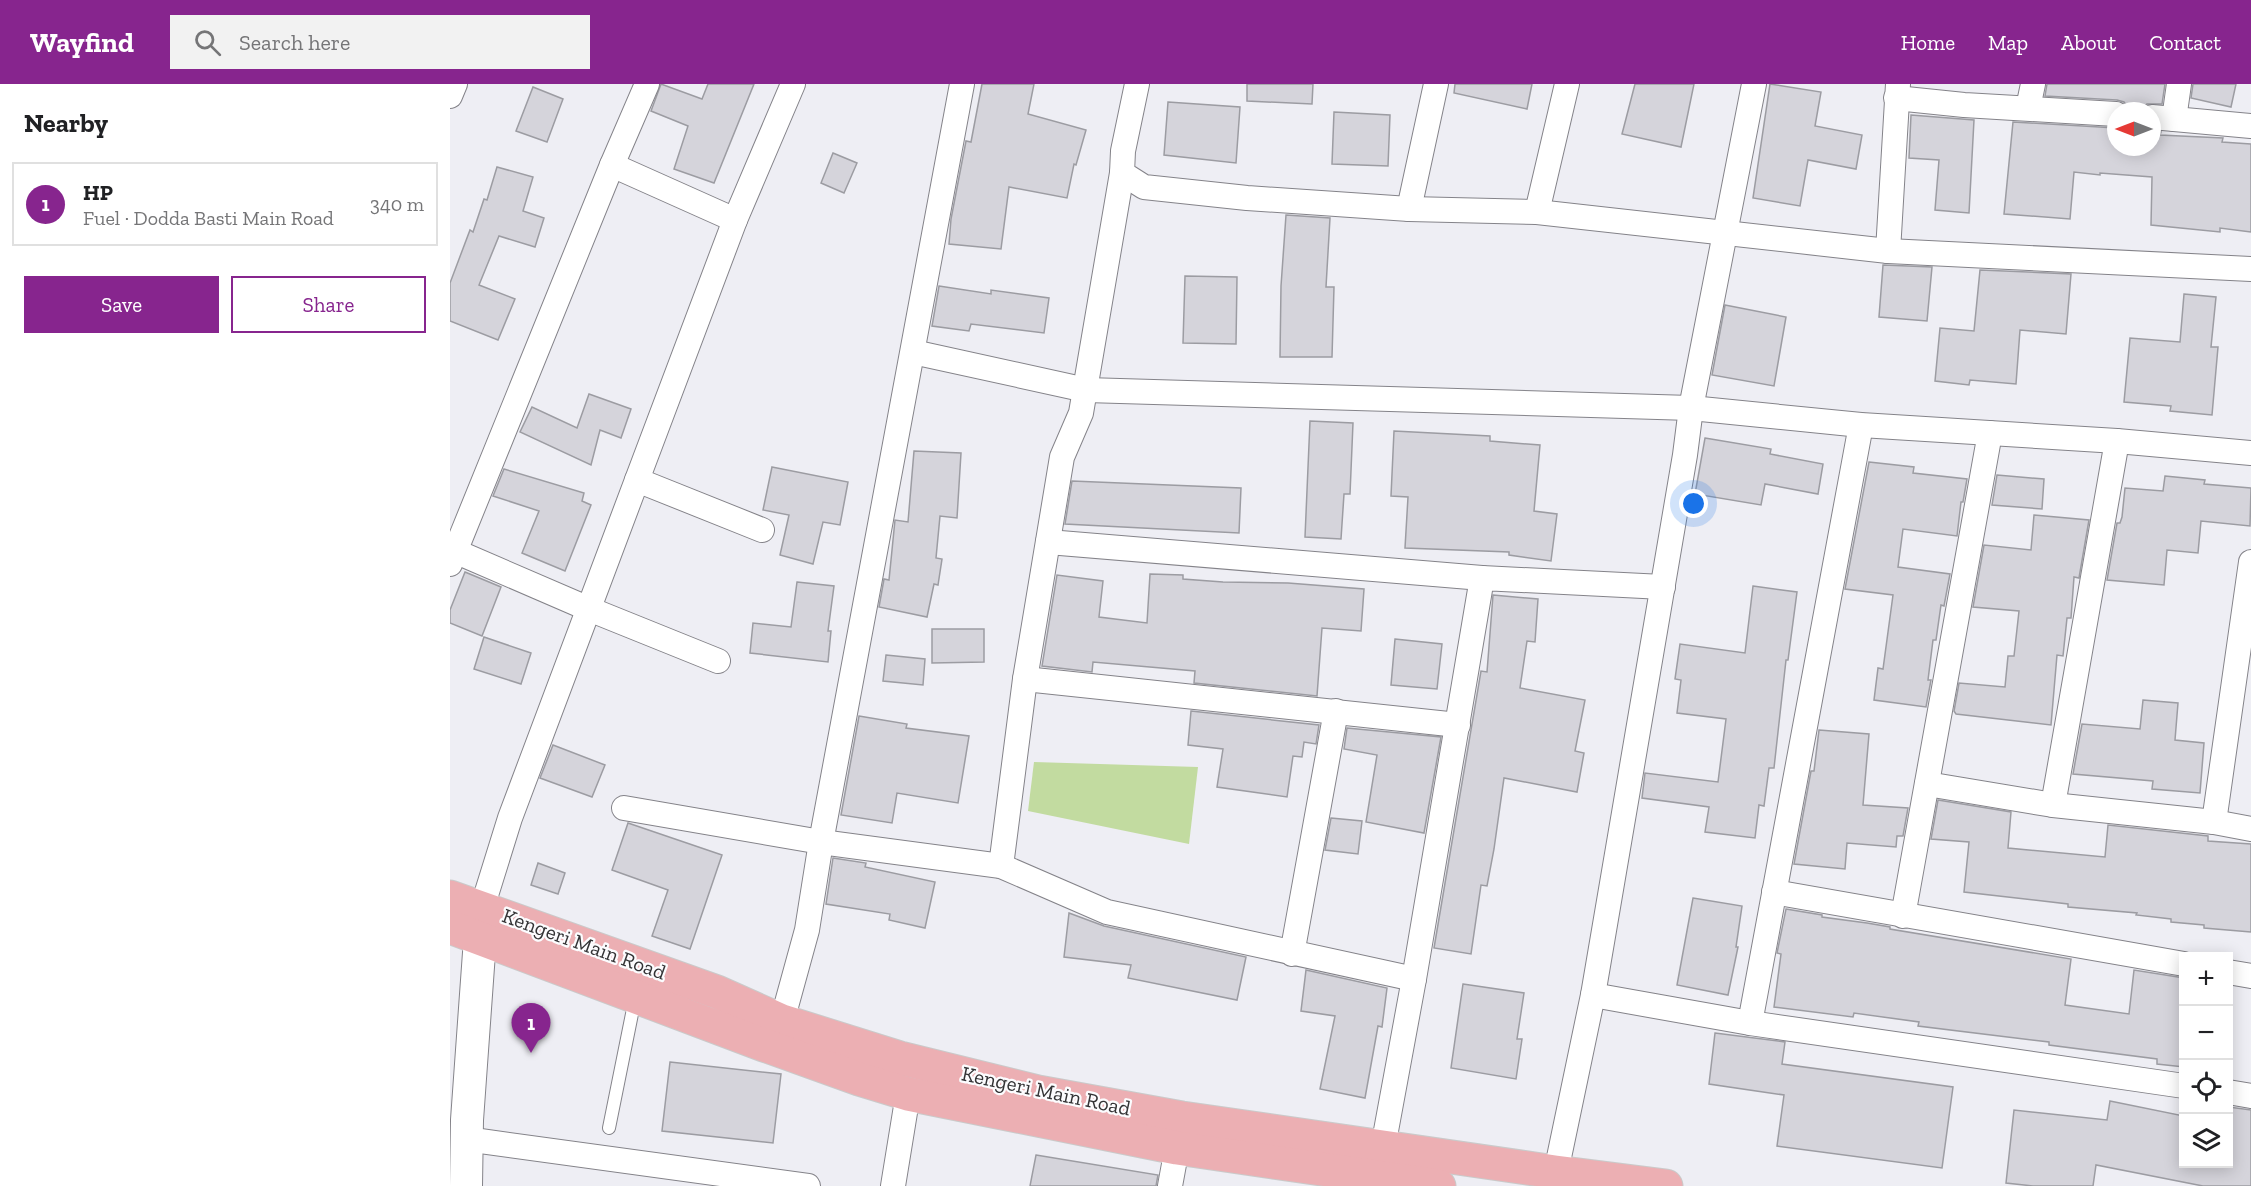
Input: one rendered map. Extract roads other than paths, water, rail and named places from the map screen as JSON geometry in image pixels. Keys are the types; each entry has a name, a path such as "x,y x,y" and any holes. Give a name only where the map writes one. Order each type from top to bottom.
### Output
{"main road":[{"name":"Kengeri Main Road","path":"450,897 481,923 636,998 848,1075 908,1094 1177,1148 1439,1186"},
{"name":"Kengeri Main Road","path":"450,927 481,923 717,992 782,1021 900,1058 1038,1092 1182,1118 1383,1147 1554,1179 1666,1186"}],"street":[{"path":"450,96 455,84"},
{"path":"647,84 452,554 718,661"},
{"path":"466,1186 461,1125 481,923 510,818 735,220 793,84"},
{"path":"782,1021 807,930 820,842 962,84"},
{"path":"1001,866 1025,679 1062,457 1081,413 1086,390 1122,173 1123,150 1137,84"},
{"path":"1409,209 1436,84"},
{"path":"1537,212 1567,84"},
{"path":"1554,1179 1593,995 1685,456 1690,408 1754,84"},
{"path":"2028,108 2033,84"},
{"path":"2180,84 2163,118 2250,120"},
{"path":"1888,252 1897,91 1964,105 2107,113"},
{"path":"612,165 735,220"},
{"path":"1122,173 1144,186 1247,198 1409,209 1537,212 1888,252 2251,269"},
{"path":"913,352 1086,390 1690,408 1861,425 2117,441 2251,453"},
{"path":"1750,1023 1861,425"},
{"path":"1903,916 1990,433"},
{"path":"2053,805 2117,441"},
{"path":"637,480 762,530"},
{"path":"1048,542 1482,578 1663,588"},
{"path":"2214,822 2251,562"},
{"path":"1383,1147 1482,578"},
{"path":"1025,679 1458,725"},
{"path":"1292,954 1336,711"},
{"path":"1927,784 2053,805 2214,822 2251,829"},
{"path":"624,808 820,842 1001,866 1107,912 1414,979"},
{"path":"1774,892 2179,963"},
{"path":"2233,973 2251,976"},
{"path":"1593,995 1750,1023 2179,1085"},
{"path":"2233,1093 2251,1095"},
{"path":"893,1186 908,1094"},
{"path":"461,1125 808,1186"},
{"path":"1170,1186 1177,1148"}],"lane":[{"path":"609,1128 636,998"}],"place":[{"name":"HP","path":"531,1053"}]}
